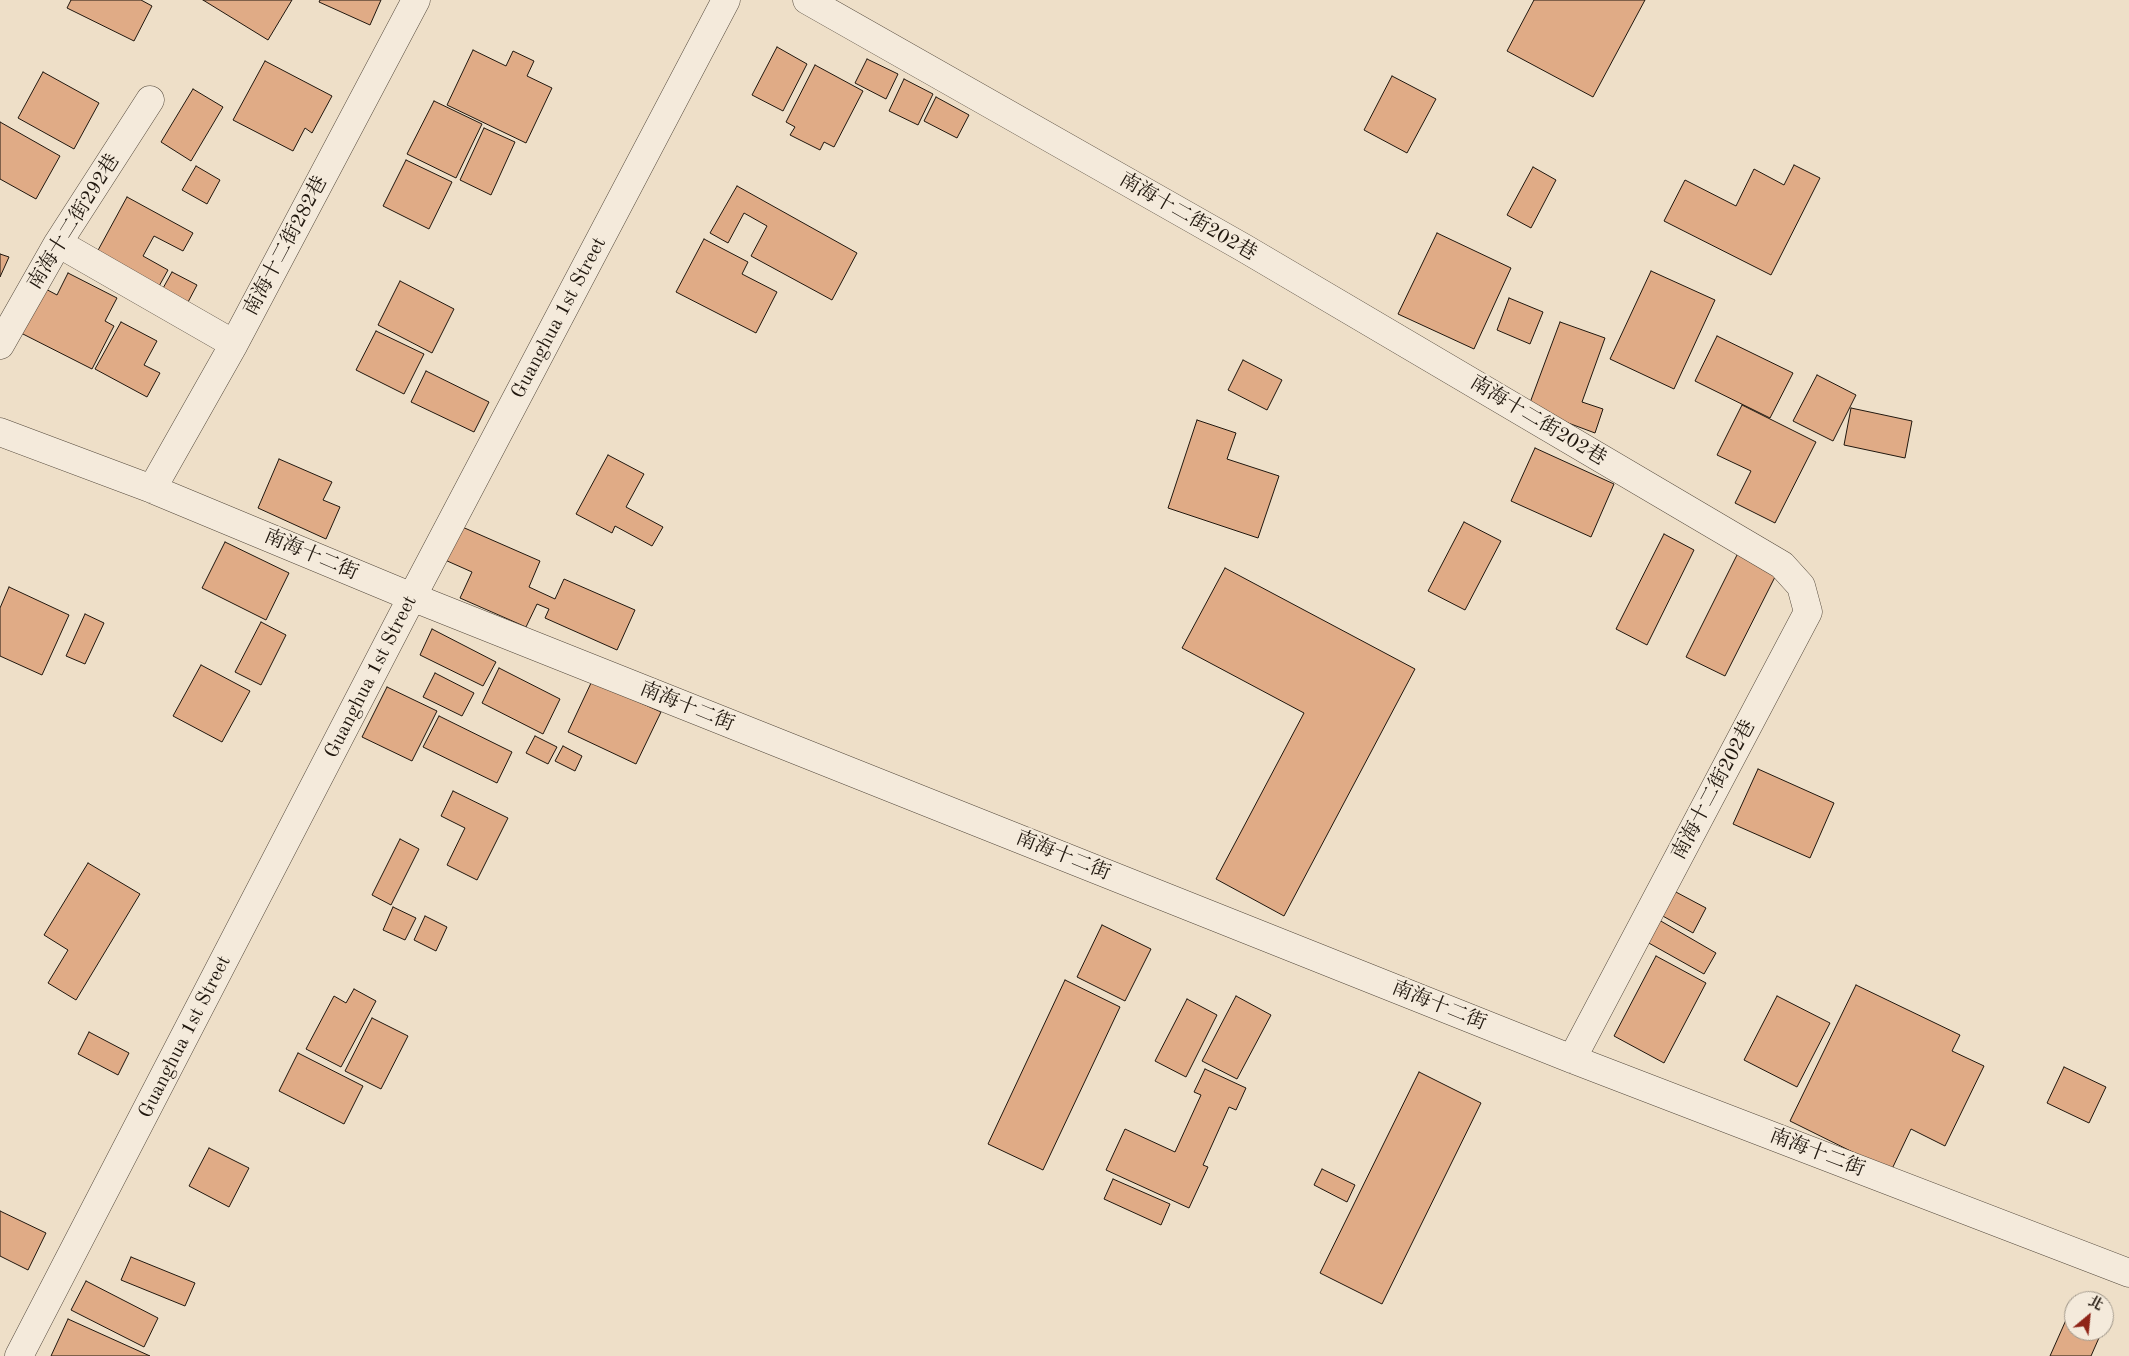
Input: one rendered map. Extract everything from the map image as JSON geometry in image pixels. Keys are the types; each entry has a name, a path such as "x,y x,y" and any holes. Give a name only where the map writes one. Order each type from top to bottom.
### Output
{"street":[{"name":"南海十二街282巷","path":"152,489 234,344 416,0"},
{"name":"Guanghua 1st Street","path":"20,1356 412,598 726,0"},
{"name":"南海十二街202巷","path":"807,0 1295,278 1782,565 1801,586 1808,612 1572,1058"},
{"name":"南海十二街292巷","path":"0,345 58,243 150,100"},
{"path":"58,243 234,344"},
{"name":"南海十二街","path":"0,432 152,489 412,598 1572,1058 2129,1273"}],"building":[{"path":"71,0 141,0 152,6 134,41 67,8"},
{"path":"203,0 292,0 268,40"},
{"path":"320,0 381,0 370,25 319,2"},
{"path":"1534,0 1645,0 1593,97 1507,51"},
{"path":"777,47 807,64 783,111 752,95"},
{"path":"473,50 506,66 513,51 534,61 527,76 552,88 526,143 447,105"},
{"path":"867,59 898,74 886,99 855,83"},
{"path":"265,61 332,96 312,133 305,128 293,151 233,120"},
{"path":"815,65 863,91 834,147 824,142 820,150 790,135 795,127 786,122"},
{"path":"43,72 99,103 74,149 18,118"},
{"path":"1392,76 1436,99 1407,153 1364,130"},
{"path":"904,79 933,94 918,125 889,111"},
{"path":"193,89 223,107 191,161 161,142"},
{"path":"936,97 969,115 957,138 924,121"},
{"path":"434,101 482,124 456,178 407,154"},
{"path":"0,122 60,156 36,199 0,179"},
{"path":"484,128 515,142 491,195 460,180"},
{"path":"406,160 452,182 429,229 383,206"},
{"path":"1794,165 1820,178 1771,275 1664,221 1685,180 1736,206 1754,169 1784,185"},
{"path":"196,166 220,180 207,204 182,190"},
{"path":"1533,167 1556,180 1531,228 1507,215"},
{"path":"737,186 857,253 832,300 751,256 767,226 744,213 728,243 710,233"},
{"path":"127,197 193,233 183,251 154,236 143,256 168,270 158,288 96,254"},
{"path":"1437,233 1511,268 1474,349 1398,314"},
{"path":"704,239 748,262 742,274 777,292 756,333 676,292"},
{"path":"0,254 9,257 0,277"},
{"path":"1651,271 1715,300 1674,389 1610,359"},
{"path":"172,272 197,285 187,304 162,290"},
{"path":"68,273 117,298 105,321 114,326 92,369 17,331 40,286 57,295"},
{"path":"400,281 454,309 432,353 378,325"},
{"path":"1509,298 1543,312 1530,344 1497,330"},
{"path":"121,322 157,341 144,365 160,373 147,397 95,369"},
{"path":"1560,322 1605,338 1582,402 1603,409 1595,433 1528,408"},
{"path":"376,331 424,354 404,394 356,370"},
{"path":"1717,336 1793,373 1770,418 1695,381"},
{"path":"1243,360 1282,380 1267,410 1228,390"},
{"path":"426,371 489,402 474,432 411,402"},
{"path":"1817,375 1856,395 1833,441 1793,421"},
{"path":"1742,405 1816,442 1775,523 1735,503 1751,471 1717,455"},
{"path":"1851,408 1912,421 1905,458 1844,445"},
{"path":"1197,420 1236,433 1227,459 1279,476 1258,538 1168,508"},
{"path":"1535,448 1614,484 1591,537 1511,501"},
{"path":"608,455 644,474 626,507 663,527 652,546 615,526 612,533 576,514"},
{"path":"279,459 332,482 323,500 340,507 326,539 258,508"},
{"path":"1464,522 1501,541 1465,610 1428,591"},
{"path":"460,526 540,561 529,587 555,599 564,579 635,610 617,650 545,618 549,609 537,604 526,627 460,598 472,572 445,560"},
{"path":"1664,534 1694,550 1647,645 1616,629"},
{"path":"225,542 289,573 266,620 202,588"},
{"path":"1739,551 1778,571 1725,676 1686,657"},
{"path":"1225,568 1415,669 1284,916 1216,879 1304,713 1182,648"},
{"path":"9,587 69,615 42,675 0,656 0,608"},
{"path":"85,614 104,623 85,664 66,656"},
{"path":"261,622 286,635 261,685 235,672"},
{"path":"432,629 496,662 483,686 420,655"},
{"path":"201,665 250,691 222,742 173,716"},
{"path":"499,668 560,699 543,734 482,703"},
{"path":"435,673 474,693 462,716 423,697"},
{"path":"592,681 661,712 636,764 568,732"},
{"path":"387,687 437,711 412,761 362,737"},
{"path":"439,716 512,752 497,783 423,747"},
{"path":"535,736 557,747 548,764 526,753"},
{"path":"563,746 582,756 575,771 555,761"},
{"path":"1758,769 1834,803 1810,858 1733,824"},
{"path":"453,791 508,818 477,880 447,865 465,828 441,816"},
{"path":"400,839 419,849 391,905 372,895"},
{"path":"88,863 140,894 76,1000 48,983 68,950 44,935"},
{"path":"1674,891 1706,908 1693,933 1661,915"},
{"path":"393,907 416,918 405,940 383,930"},
{"path":"425,916 447,927 436,951 414,940"},
{"path":"1659,920 1716,953 1704,974 1647,942"},
{"path":"1102,925 1151,949 1125,1001 1077,977"},
{"path":"1656,956 1706,983 1664,1063 1614,1036"},
{"path":"1065,980 1120,1007 1043,1170 988,1144"},
{"path":"1856,985 1960,1035 1952,1051 1984,1066 1945,1146 1911,1129 1891,1171 1790,1121"},
{"path":"354,989 376,1001 341,1067 306,1049 334,996 346,1003"},
{"path":"1236,996 1271,1015 1237,1079 1202,1061"},
{"path":"1777,996 1830,1023 1797,1087 1744,1060"},
{"path":"1187,999 1217,1015 1186,1077 1155,1061"},
{"path":"372,1018 408,1036 381,1089 345,1071"},
{"path":"89,1032 129,1053 118,1075 78,1054"},
{"path":"298,1053 363,1086 344,1124 279,1091"},
{"path":"2064,1067 2106,1087 2089,1123 2047,1103"},
{"path":"1205,1069 1246,1088 1236,1110 1229,1107 1203,1165 1208,1167 1189,1208 1106,1170 1125,1129 1175,1152 1201,1095 1194,1092"},
{"path":"1419,1072 1481,1103 1382,1304 1320,1273"},
{"path":"209,1148 249,1168 229,1207 189,1186"},
{"path":"1322,1169 1355,1185 1347,1202 1314,1185"},
{"path":"1113,1179 1170,1204 1161,1225 1104,1199"},
{"path":"0,1211 46,1233 28,1270 0,1256"},
{"path":"131,1257 195,1283 185,1306 121,1280"},
{"path":"86,1281 158,1318 144,1347 71,1310"},
{"path":"68,1319 150,1356 51,1356"},
{"path":"2064,1324 2064,1341 2098,1341 2091,1356 2050,1356"}]}
